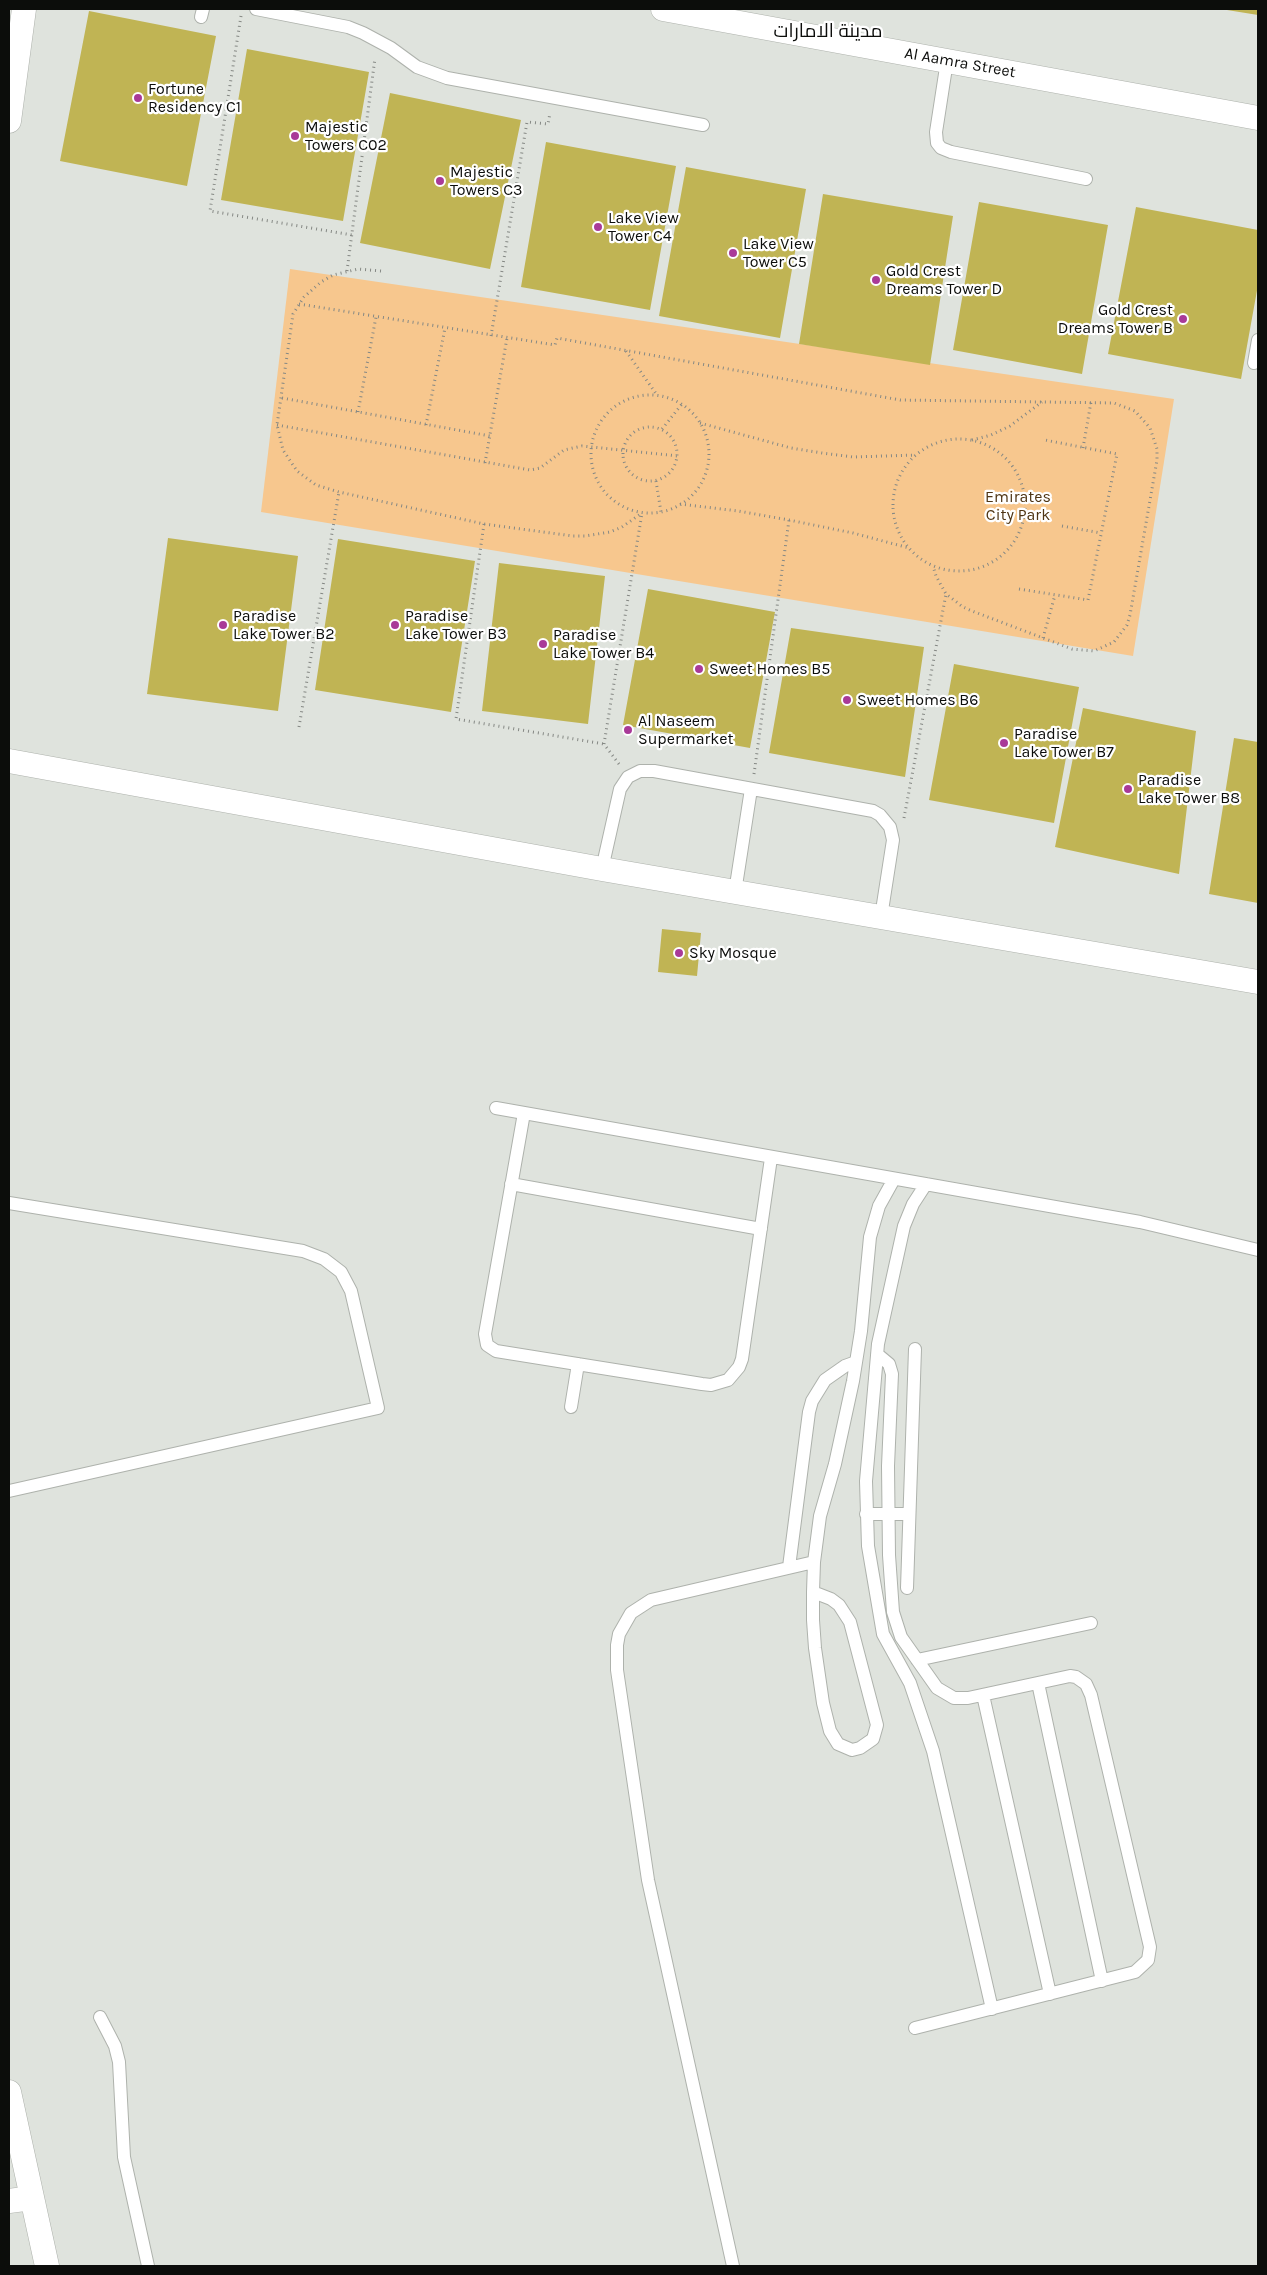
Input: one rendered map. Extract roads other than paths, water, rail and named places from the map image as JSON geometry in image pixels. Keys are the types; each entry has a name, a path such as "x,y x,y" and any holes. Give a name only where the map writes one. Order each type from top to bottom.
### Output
{"street":[{"path":"9,122 24,9"},
{"name":"Al Aamra Street","path":"663,9 1258,118"},
{"path":"9,761 602,869 1258,982"},
{"path":"9,2092 47,2266"},
{"path":"9,2201 32,2198"}],"lane":[{"path":"256,9 348,27 377,40 410,63 432,74 703,125"},
{"path":"948,61 936,132 937,144 940,148 951,152 1086,179"},
{"path":"1254,363 1258,340"},
{"path":"602,869 620,789 628,777 647,770 873,811 886,821 890,827 893,840 881,917"},
{"path":"735,892 751,789"},
{"path":"496,1108 1140,1222 1258,1250"},
{"path":"524,1113 485,1339 491,1349 496,1351 711,1385 728,1380 739,1367 742,1359 772,1158"},
{"path":"813,1592 831,1599 846,1613 850,1622 877,1725 873,1740 860,1748 845,1748 838,1744 830,1731 823,1704 815,1648 813,1592 814,1562 820,1516 844,1423 856,1362 861,1331 870,1237 879,1206 894,1179"},
{"path":"511,1184 760,1229"},
{"path":"926,1184 913,1204 904,1226 880,1333 866,1473 866,1514 870,1566 880,1623 887,1644 910,1684 933,1752 992,2009"},
{"path":"9,1203 303,1251 324,1259 341,1272 351,1290 378,1408 9,1491"},
{"path":"861,1331 880,1333"},
{"path":"907,1588 914,1349"},
{"path":"877,1354 886,1359 892,1368 889,1421 888,1514 893,1612 902,1637 937,1688 948,1696 961,1699 1070,1676 1082,1680 1089,1689 1150,1948 1148,1960 1141,1969 1135,1972 915,2028"},
{"path":"789,1567 812,1401 825,1380 845,1366 856,1362"},
{"path":"570,1407 578,1364"},
{"path":"870,1420 889,1421"},
{"path":"866,1514 909,1514"},
{"path":"733,2266 648,1880 617,1670 616,1645 619,1634 631,1613 651,1600 814,1562"},
{"path":"917,1660 1091,1623"},
{"path":"1038,1683 1102,1981"},
{"path":"984,1695 1050,1994"},
{"path":"100,2017 109,2031 120,2062 124,2156 148,2266"}],"place":[{"name":"Fortune Residency C1","path":"138,98"},
{"name":"Majestic Towers C02","path":"295,136"},
{"name":"Majestic Towers C3","path":"440,181"},
{"name":"Lake View Tower C4","path":"598,227"},
{"name":"Lake View Tower C5","path":"733,253"},
{"name":"Gold Crest Dreams Tower D","path":"876,280"},
{"name":"Gold Crest Dreams Tower B","path":"1183,319"},
{"name":"Paradise Lake Tower B2","path":"223,625"},
{"name":"Paradise Lake Tower B3","path":"395,625"},
{"name":"Paradise Lake Tower B4","path":"543,644"},
{"name":"Sweet Homes B5","path":"699,669"},
{"name":"Sweet Homes B6","path":"847,700"},
{"name":"Al Naseem Supermarket","path":"628,730"},
{"name":"Paradise Lake Tower B7","path":"1004,743"},
{"name":"Paradise Lake Tower B8","path":"1128,789"},
{"name":"Sky Mosque","path":"679,953"}],"district":[{"name":"مدينة الامارات","path":"828,32"}],"park label":[{"name":"Emirates City Park","path":"1018,506"}]}
